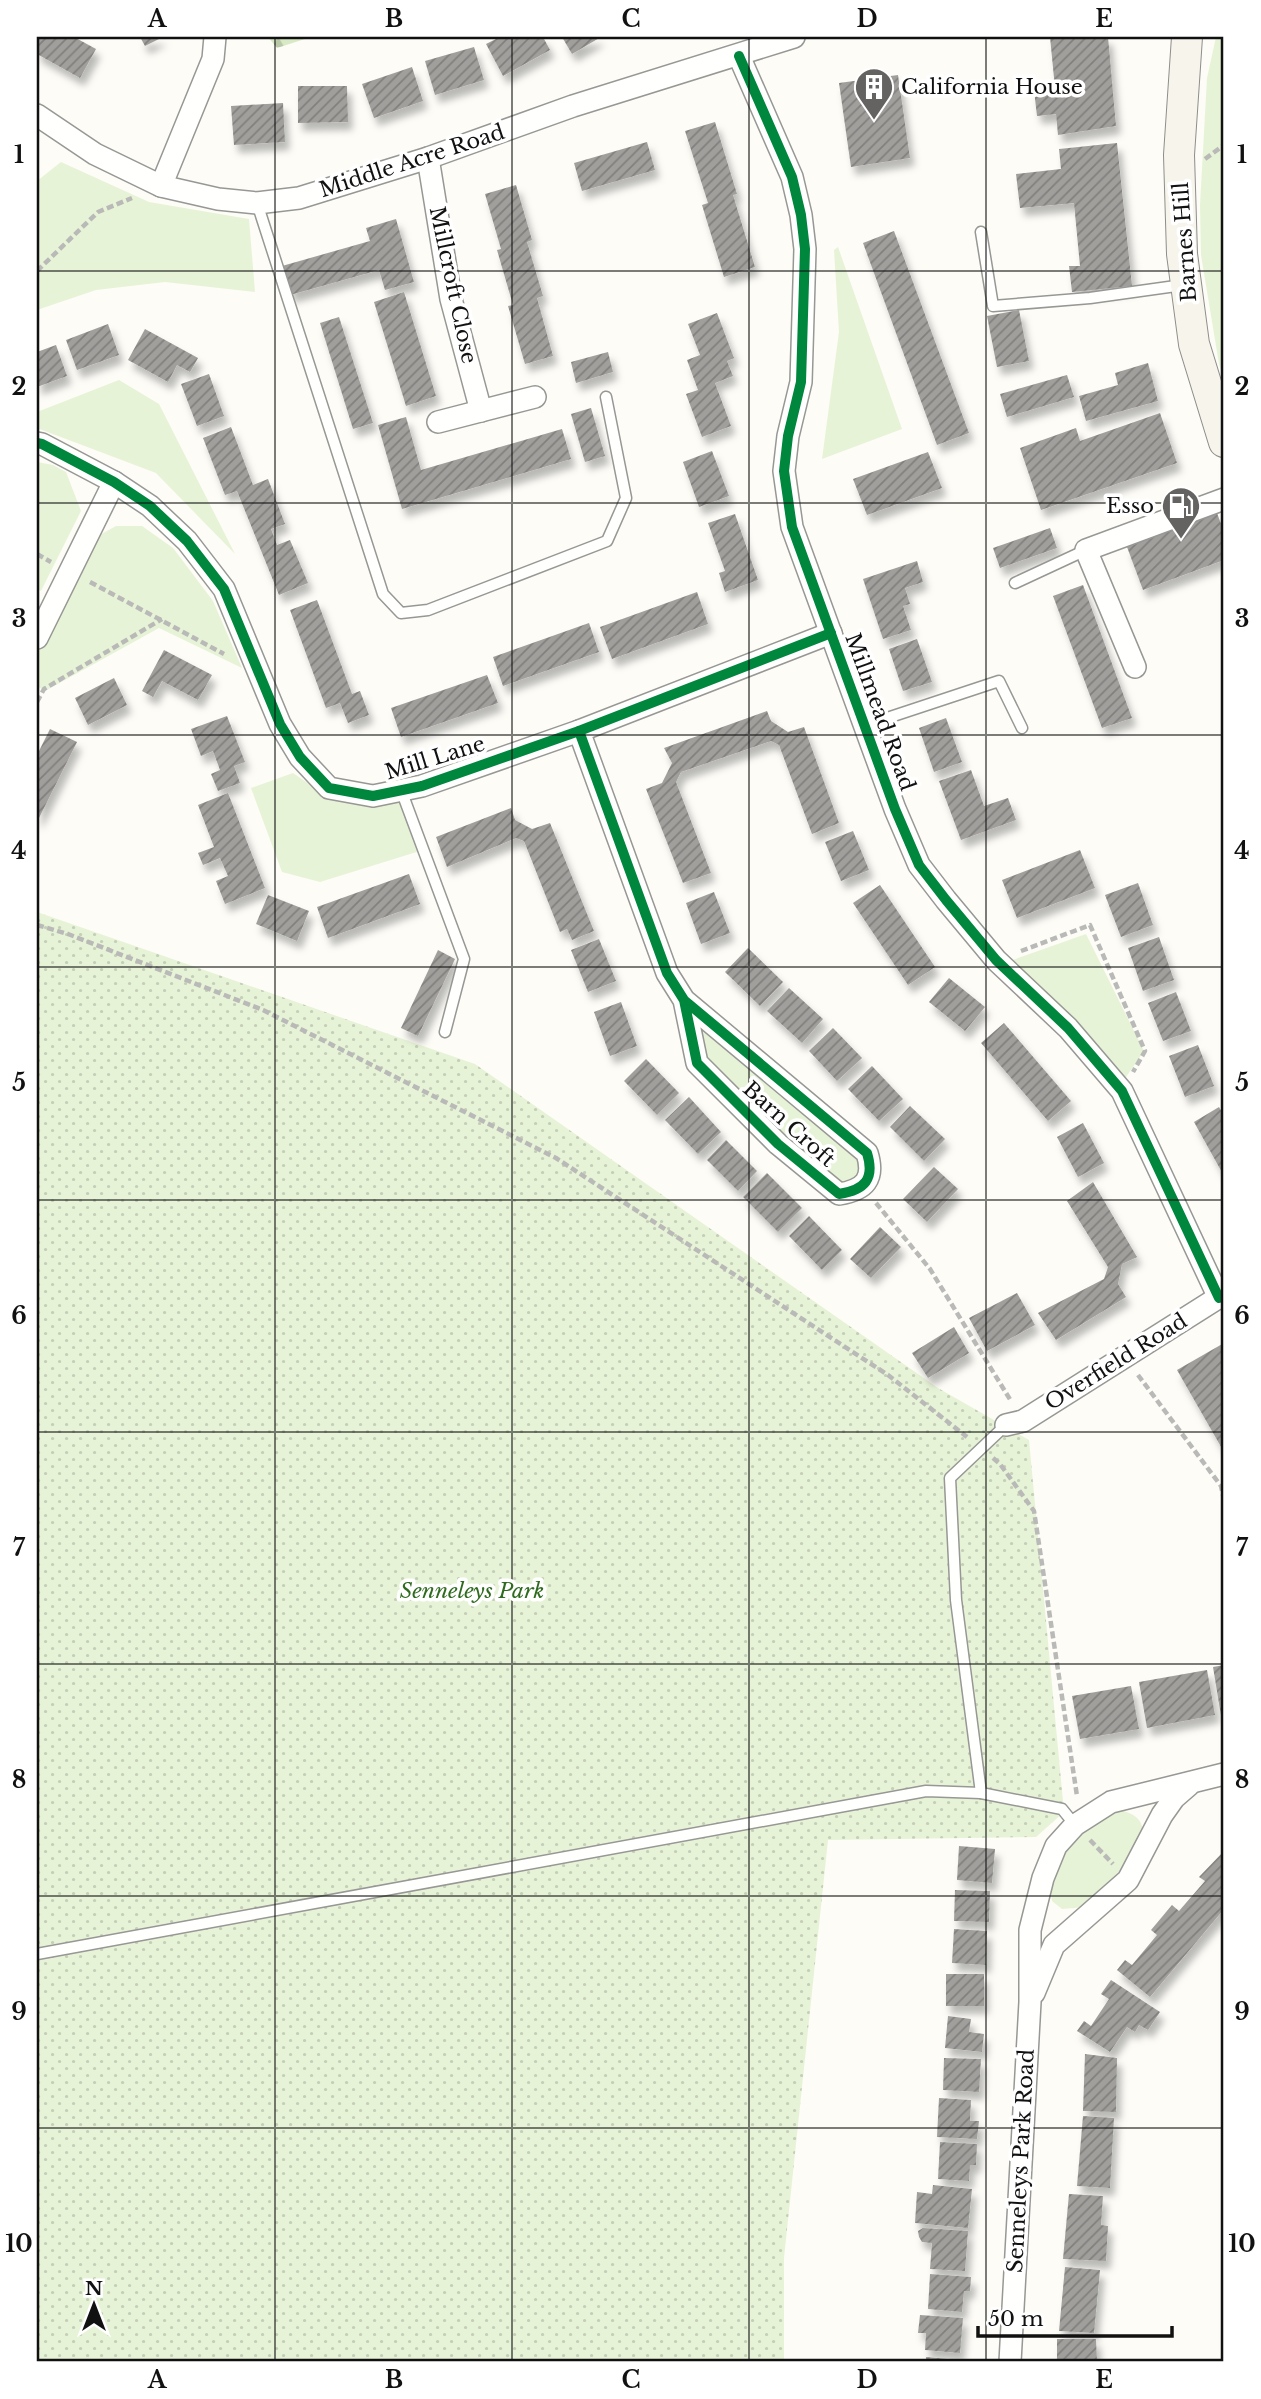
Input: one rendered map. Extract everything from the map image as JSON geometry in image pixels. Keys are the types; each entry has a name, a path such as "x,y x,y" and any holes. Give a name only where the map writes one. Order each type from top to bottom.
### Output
{"main road":[{"name":"Barnes Hill","path":"1187,37 1179,155 1182,254 1194,344 1224,442"}],"street":[{"path":"161,186 213,59 215,37"},
{"name":"Middle Acre Road","path":"37,115 95,154 161,186 218,199 257,203 299,198 428,159 573,106 794,37"},
{"name":"Millmead Road","path":"739,56 792,177 801,215 805,249 801,382 788,436 784,471 792,527 863,726 919,865 996,960 1068,1028 1122,1091 1221,1296"},
{"name":"Millcroft Close","path":"428,159 451,299 481,411"},
{"path":"438,422 535,397"},
{"name":"Mill Lane","path":"37,443 114,482 150,506 187,541 224,589 279,724 300,757 329,788 373,796 422,786 579,731 831,633"},
{"path":"37,638 114,482"},
{"path":"1135,667 1086,550 1224,499"},
{"name":"Barn Croft","path":"579,731 667,973 684,1000 867,1153 872,1169 868,1179 855,1192 839,1194 778,1144 697,1063 684,1000"},
{"name":"Overfield Road","path":"1015,1423 1125,1358 1221,1296"},
{"name":"Senneleys Park Road","path":"1010,2362 1030,2002 1030,1930 1043,1878 1056,1846 1075,1825 1111,1802 1224,1774"},
{"name":"Senneleys Park Road","path":"1030,2002 1054,1945 1128,1880 1162,1815 1174,1798 1191,1784"}],"lane":[{"path":"257,203 383,594 401,612 428,610 607,541 626,498 606,397"},
{"path":"981,232 993,306 1090,298 1186,285"},
{"path":"1015,583 1086,550"},
{"path":"863,726 999,681 1022,728"},
{"path":"401,790 464,959 445,1032"},
{"path":"981,1793 956,1600 950,1478 1015,1423"},
{"path":"37,1954 926,1791 981,1793 1062,1809 1075,1825"}],"path":[{"path":"38,269 98,212 161,186"},
{"path":"70,572 257,670"},
{"path":"37,702 44,689 162,619"},
{"path":"37,925 68,934 263,1010 556,1158 888,1375 1000,1464 1034,1511 1077,1793 1075,1825 1128,1880"},
{"path":"996,960 1090,925 1145,1051 1122,1091"},
{"path":"868,1179 876,1205 930,1269 1015,1423"},
{"path":"1125,1358 1222,1486 1224,1500"}],"green space":[{"path":"268,37 311,37 277,48"},
{"path":"1216,37 1222,37 1224,46 1224,380 1201,255 1200,205 1207,78"},
{"path":"61,162 149,202 249,219 255,292 165,282 96,290 37,310 37,181"},
{"path":"838,247 902,429 822,459 839,332 834,250"},
{"path":"119,380 159,404 235,554 156,473 37,428 37,412"},
{"path":"37,462 53,465 66,472 81,511 41,591 37,589"},
{"path":"116,526 142,526 173,548 213,601 242,668 159,628 45,691 37,686 37,655 98,536"},
{"path":"293,773 328,797 406,802 423,850 320,882 282,872 251,788"},
{"name":"Senneleys Park","path":"37,912 475,1064 938,1388 1029,1440 1064,1812 1036,1837 828,1840 784,2258 784,2362 37,2362"},
{"path":"1086,934 1144,1051 1124,1080 1010,961"},
{"path":"692,1010 849,1143 867,1170 838,1190 704,1061"},
{"path":"1111,1808 1137,1818 1142,1825 1140,1842 1111,1881 1088,1902 1076,1908 1062,1909 1052,1901 1051,1890 1059,1858 1071,1838 1086,1822"}],"building":[{"path":"37,37 74,37 96,49 80,78 37,54"},
{"path":"140,37 163,37 145,46"},
{"path":"500,37 543,37 550,50 503,76 486,44"},
{"path":"562,37 601,37 572,54"},
{"path":"1050,37 1108,37 1116,126 1058,135 1056,114 1037,116 1034,90 1055,88"},
{"path":"474,47 484,80 435,95 425,61"},
{"path":"412,67 423,101 374,118 362,84"},
{"name":"California House","path":"898,75 910,158 851,167 839,83"},
{"path":"298,86 347,86 348,122 298,123"},
{"path":"283,103 285,142 234,145 231,106"},
{"path":"715,122 755,267 724,277 702,205 708,203 685,131"},
{"path":"647,142 655,170 582,191 574,163"},
{"path":"1117,143 1132,286 1072,292 1069,266 1080,266 1074,203 1020,208 1016,174 1061,169 1059,149"},
{"path":"516,185 532,240 527,242 543,296 537,298 553,356 525,364 508,306 513,305 485,194"},
{"path":"396,219 414,282 385,290 379,270 290,295 282,266 370,241 366,228"},
{"path":"894,231 969,433 937,445 863,243"},
{"path":"404,292 436,396 406,406 374,302"},
{"path":"1019,310 1029,361 997,367 987,316"},
{"path":"717,313 734,358 727,361 733,376 715,383 731,426 702,437 686,394 698,390 687,360 700,355 688,324"},
{"path":"339,317 373,423 353,429 320,323"},
{"path":"108,324 119,355 77,370 66,340"},
{"path":"145,329 198,358 190,372 177,365 168,382 128,360"},
{"path":"56,345 67,376 37,387 37,352"},
{"path":"608,352 613,372 576,383 571,362"},
{"path":"1148,363 1158,401 1086,421 1079,396 1118,385 1115,373"},
{"path":"209,374 224,416 197,426 181,384"},
{"path":"1067,375 1074,397 1007,417 1000,394"},
{"path":"591,408 605,456 585,462 571,414"},
{"path":"1160,413 1177,463 1041,510 1020,448 1076,428 1080,441"},
{"path":"406,417 421,470 562,429 571,459 402,509 378,425"},
{"path":"231,427 253,485 268,479 285,524 271,529 277,545 290,540 308,583 279,595 237,491 225,495 203,438"},
{"path":"712,451 729,496 699,507 683,462"},
{"path":"928,452 942,488 867,515 853,479"},
{"path":"1217,513 1224,532 1224,560 1143,590 1127,547"},
{"path":"735,514 758,580 725,592 719,573 725,571 708,523"},
{"path":"1050,528 1057,548 1000,568 993,548"},
{"path":"917,561 923,582 905,588 910,604 903,606 911,630 883,639 863,579"},
{"path":"1083,585 1132,718 1102,728 1053,596"},
{"path":"697,592 708,624 612,659 600,627"},
{"path":"317,600 352,694 360,691 369,715 348,723 340,703 326,708 290,610"},
{"path":"589,623 599,652 503,686 493,657"},
{"path":"917,639 932,682 903,691 889,649"},
{"path":"164,650 212,675 198,700 162,681 153,697 142,691"},
{"path":"487,675 498,703 401,737 391,708"},
{"path":"114,678 127,705 88,725 75,698"},
{"path":"767,711 771,721 788,732 804,727 839,823 812,834 779,745 771,741 681,772 676,782 711,873 683,883 646,789 662,783 672,763 664,748"},
{"path":"227,716 245,762 234,766 240,783 218,791 211,774 220,770 213,751 201,756 191,729"},
{"path":"946,718 962,762 934,772 919,728"},
{"path":"50,729 77,742 37,822 37,755"},
{"path":"971,770 984,806 1008,798 1016,820 961,840 939,781"},
{"path":"228,793 265,888 225,904 216,881 228,876 220,858 203,865 198,853 214,847 198,805"},
{"path":"511,808 515,820 532,829 550,823 594,931 572,940 567,929 560,932 524,841 516,838 447,867 436,837"},
{"path":"853,831 869,870 841,881 825,842"},
{"path":"1080,850 1095,888 1017,918 1002,880"},
{"path":"409,874 420,904 328,938 317,907"},
{"path":"1138,883 1153,925 1121,937 1105,895"},
{"path":"880,885 935,967 908,985 853,903"},
{"path":"714,892 730,933 701,944 686,903"},
{"path":"268,895 309,911 297,941 256,924"},
{"path":"1159,937 1174,980 1143,991 1128,948"},
{"path":"599,939 616,981 588,992 571,950"},
{"path":"748,948 783,982 760,1006 725,972"},
{"path":"438,950 455,959 418,1036 401,1028"},
{"path":"949,978 985,1007 965,1031 929,1002"},
{"path":"789,988 823,1019 802,1043 767,1011"},
{"path":"1176,992 1191,1031 1163,1041 1148,1003"},
{"path":"621,1002 637,1046 610,1056 594,1012"},
{"path":"1004,1023 1071,1101 1048,1121 981,1043"},
{"path":"833,1028 862,1058 837,1081 809,1051"},
{"path":"1198,1045 1214,1086 1185,1097 1169,1056"},
{"path":"646,1059 679,1093 657,1115 624,1081"},
{"path":"872,1066 903,1099 879,1121 848,1089"},
{"path":"689,1097 721,1132 698,1154 665,1120"},
{"path":"910,1106 945,1139 924,1161 890,1127"},
{"path":"1219,1107 1224,1116 1224,1176 1194,1122"},
{"path":"1083,1123 1104,1163 1078,1177 1057,1137"},
{"path":"726,1140 757,1171 738,1191 707,1160"},
{"path":"934,1167 958,1189 927,1222 903,1199"},
{"path":"767,1173 802,1208 778,1232 743,1197"},
{"path":"1093,1182 1137,1257 1122,1264 1118,1284 1126,1297 1056,1340 1038,1313 1104,1279 1108,1267 1067,1201"},
{"path":"809,1216 842,1250 822,1270 789,1236"},
{"path":"880,1227 901,1247 871,1278 850,1259"},
{"path":"1017,1293 1035,1325 987,1351 969,1318"},
{"path":"954,1327 969,1353 928,1378 912,1353"},
{"path":"1224,1343 1224,1452 1177,1370"},
{"path":"1224,1665 1224,1715 1221,1716 1213,1667"},
{"path":"1207,1670 1215,1715 1147,1728 1139,1682"},
{"path":"1131,1686 1139,1729 1080,1739 1072,1696"},
{"path":"959,1846 995,1849 992,1883 957,1880"},
{"path":"1223,1852 1224,1909 1150,1997 1117,1970 1125,1960 1132,1965 1157,1935 1151,1930 1172,1905 1179,1911 1205,1881 1199,1877"},
{"path":"955,1890 990,1891 989,1922 954,1921"},
{"path":"954,1929 987,1931 986,1965 952,1963"},
{"path":"946,1974 984,1974 984,2006 946,2006"},
{"path":"1111,1980 1160,2012 1148,2030 1139,2025 1135,2032 1127,2027 1110,2052 1077,2031 1084,2021 1091,2026 1109,1999 1101,1994"},
{"path":"948,2016 971,2019 969,2032 984,2034 982,2052 945,2048"},
{"path":"1085,2054 1117,2058 1116,2112 1083,2111"},
{"path":"944,2058 981,2059 979,2092 943,2090"},
{"path":"939,2098 971,2100 970,2121 979,2121 977,2139 937,2137"},
{"path":"1083,2116 1114,2118 1110,2188 1077,2186"},
{"path":"940,2142 977,2144 976,2165 970,2165 969,2181 938,2179"},
{"path":"933,2185 972,2189 968,2228 915,2223 917,2192 932,2194"},
{"path":"1069,2194 1103,2196 1101,2225 1108,2226 1106,2261 1063,2259"},
{"path":"923,2228 968,2231 965,2271 930,2269 932,2243 922,2242 919,2237 918,2231"},
{"path":"1065,2267 1100,2270 1094,2333 1059,2331"},
{"path":"930,2274 971,2277 970,2291 964,2291 962,2312 928,2309"},
{"path":"920,2315 963,2318 960,2353 925,2350 926,2333 918,2333"},
{"path":"1057,2339 1096,2339 1097,2362 1057,2362"},
{"path":"926,2357 960,2360 960,2362 926,2362"}],"cycle path":[{"path":"739,56 792,177 801,215 805,249 801,382 788,436 784,471 792,527 895,809 919,865 946,900 996,960 1068,1028 1122,1091 1219,1298"},
{"path":"37,443 114,482 150,506 187,541 224,589 280,724 300,757 329,788 373,796 422,786 579,731 831,633"},
{"path":"579,731 667,973 684,1000 867,1153 870,1170 866,1182 855,1190 839,1194 778,1144 697,1063 684,1000"}],"place":[{"name":"California House","path":"874,121"},
{"name":"Esso","path":"1181,540"}]}
